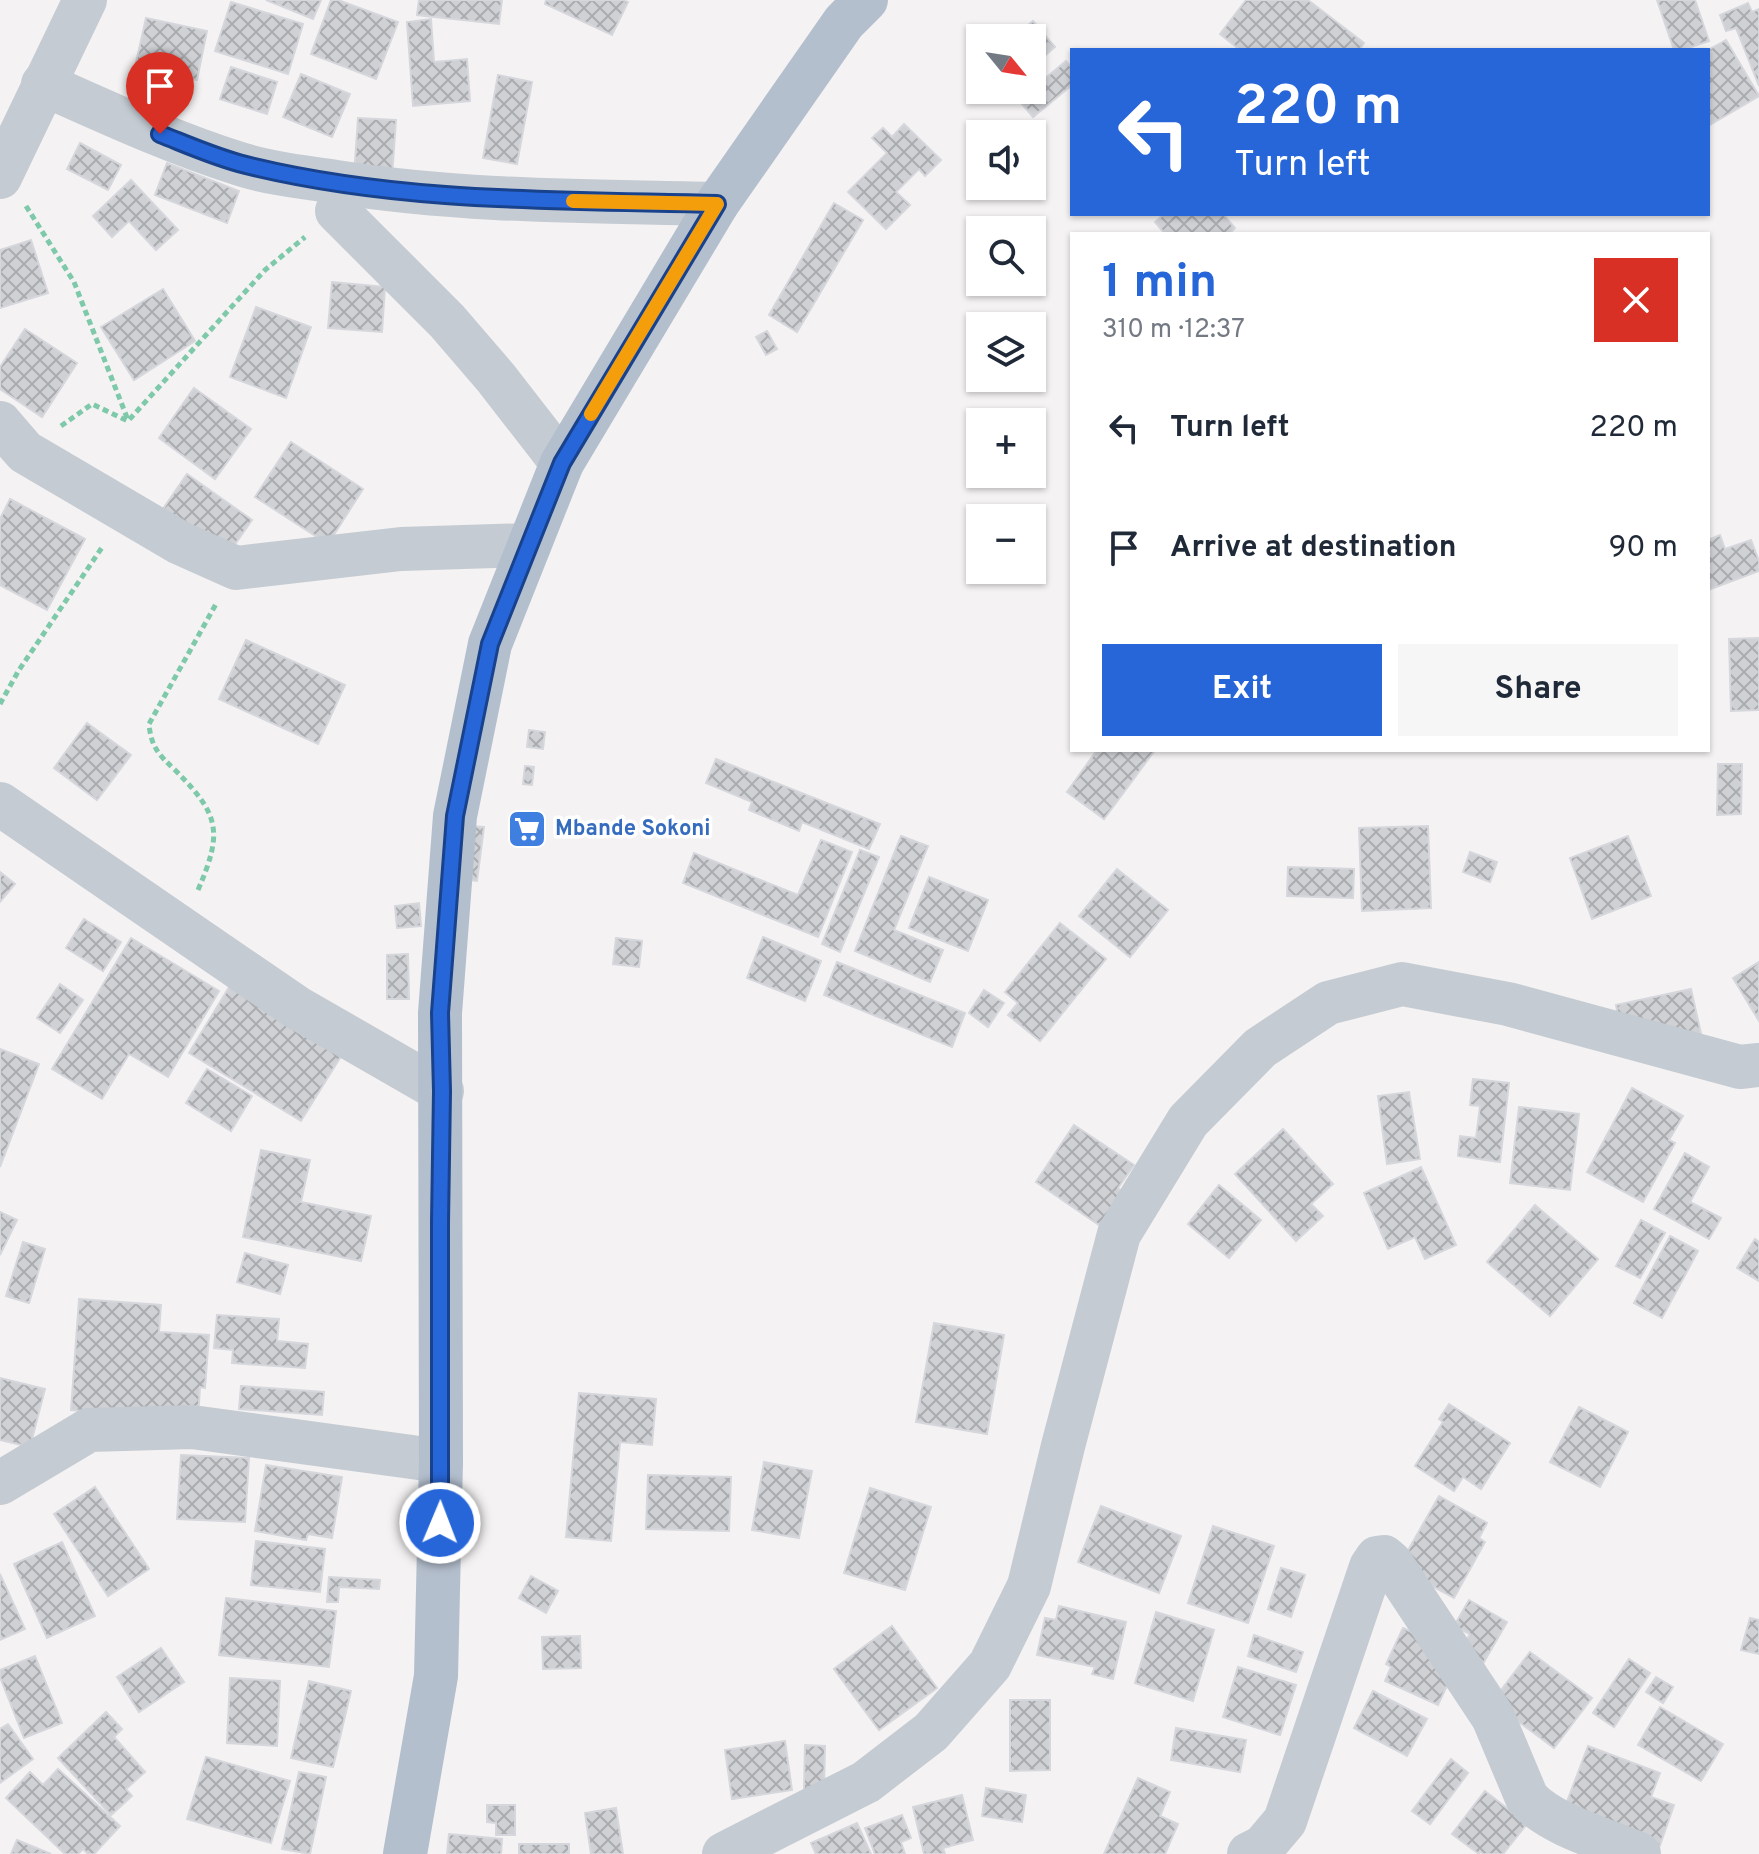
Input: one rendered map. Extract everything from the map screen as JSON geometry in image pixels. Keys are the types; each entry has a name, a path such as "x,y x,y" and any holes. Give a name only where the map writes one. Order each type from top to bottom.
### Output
{"main road":[{"path":"405,1854 436,1676 441,1461 440,1013 455,816 490,644 562,463 717,204 844,22 866,0"}],"street":[{"path":"2,174 85,0"},
{"path":"43,84 133,124 242,165 296,176 477,199 717,204"},
{"path":"337,211 447,321 562,463"},
{"path":"7,433 126,512 180,543 236,568 401,549 529,545"},
{"path":"0,804 296,1007 442,1091"},
{"path":"724,1854 866,1782 931,1732 990,1665 1029,1586 1119,1234 1188,1121 1260,1048 1328,1003 1402,984 1508,1004 1740,1067 1759,1065"},
{"path":"0,1483 89,1430 192,1427 441,1461"},
{"path":"1249,1854 1263,1847 1285,1821 1371,1567 1377,1558 1384,1557 1391,1563 1493,1717 1527,1798 1536,1808 1557,1819 1639,1854"}],"path":[{"path":"2,174 74,282 128,421"},
{"path":"128,421 265,270 337,211"},
{"path":"7,433 92,404 128,421"},
{"path":"0,704 19,670 126,512"},
{"path":"181,928 212,857 215,833 208,809 150,741 149,724 236,568"}],"building":[{"path":"266,0 321,0 313,19"},
{"path":"331,0 398,22 376,79 311,54"},
{"path":"419,0 502,0 499,24 417,15"},
{"path":"546,0 628,2 612,35 545,4"},
{"path":"1246,0 1308,0 1364,43 1360,48 1238,48 1220,34"},
{"path":"1657,0 1695,0 1709,41 1688,48 1673,48"},
{"path":"231,2 303,24 288,74 215,51"},
{"path":"1748,3 1752,12 1759,9 1759,86 1736,28 1726,31 1720,15"},
{"path":"146,18 207,31 197,80 135,67"},
{"path":"431,19 434,62 467,59 470,101 413,106 407,22"},
{"path":"1046,36 1055,47 1046,55"},
{"path":"1726,40 1759,96 1710,125 1710,49"},
{"path":"1066,61 1070,66 1070,87 1033,117 1022,104 1046,104 1046,78"},
{"path":"231,67 277,82 267,114 220,99"},
{"path":"301,74 350,94 332,137 283,117"},
{"path":"498,75 532,82 517,164 483,158"},
{"path":"358,118 396,120 392,177 354,175"},
{"path":"904,124 941,160 925,176 919,169 896,192 910,205 886,229 848,192 887,153 872,138 883,128 892,137"},
{"path":"80,143 121,165 108,190 67,169"},
{"path":"167,163 239,191 227,223 155,195"},
{"path":"131,180 178,230 156,250 129,221 112,237 93,216"},
{"path":"834,203 863,220 797,332 769,315"},
{"path":"1162,216 1225,216 1235,228 1231,232 1163,232 1155,222"},
{"path":"31,240 48,293 0,308 0,250"},
{"path":"332,282 385,287 382,332 328,328"},
{"path":"163,289 195,341 134,380 101,327"},
{"path":"256,307 311,327 286,398 230,377"},
{"path":"25,329 77,363 42,417 0,389 0,367"},
{"path":"767,331 777,349 766,355 756,337"},
{"path":"194,388 251,429 215,479 159,438"},
{"path":"291,442 363,489 328,544 255,497"},
{"path":"187,474 252,520 212,577 147,532"},
{"path":"10,499 85,539 47,610 0,585 0,519"},
{"path":"1720,535 1725,549 1751,540 1759,561 1759,571 1710,589 1710,539"},
{"path":"1759,638 1759,710 1731,711 1729,639"},
{"path":"246,640 345,685 318,744 219,699"},
{"path":"87,723 131,755 97,800 54,768"},
{"path":"529,730 545,732 543,749 527,747"},
{"path":"1096,752 1154,752 1104,819 1067,792"},
{"path":"716,759 880,824 869,849 802,822 799,831 749,810 752,802 706,783"},
{"path":"1718,764 1742,764 1741,814 1717,815"},
{"path":"525,766 534,767 532,785 523,784"},
{"path":"469,826 484,827 477,881 462,879"},
{"path":"1428,826 1431,908 1362,911 1359,828"},
{"path":"901,836 928,846 894,930 943,950 930,982 855,951"},
{"path":"1628,836 1651,896 1592,919 1570,858"},
{"path":"821,840 852,852 818,937 683,883 694,853 798,895"},
{"path":"860,850 879,857 840,952 822,944"},
{"path":"1470,852 1497,862 1490,882 1463,872"},
{"path":"1288,867 1354,869 1353,898 1287,896"},
{"path":"1117,869 1168,910 1130,957 1079,916"},
{"path":"0,872 15,884 0,902"},
{"path":"929,877 988,900 968,951 909,928"},
{"path":"419,903 421,926 397,928 395,906"},
{"path":"84,919 121,942 103,971 66,948"},
{"path":"1060,923 1106,959 1040,1041 1008,1015 1018,1003 1005,992"},
{"path":"763,937 821,961 805,1001 747,978"},
{"path":"131,938 219,991 168,1077 129,1054 102,1099 52,1069"},
{"path":"616,938 642,941 639,967 613,964"},
{"path":"408,954 409,999 387,999 387,955"},
{"path":"837,962 965,1013 952,1047 824,995"},
{"path":"1759,962 1759,1021 1733,978"},
{"path":"60,984 83,1000 60,1033 37,1018"},
{"path":"231,984 343,1053 301,1121 189,1053"},
{"path":"1691,989 1702,1038 1625,1054 1616,1005"},
{"path":"984,990 1004,1003 988,1027 969,1013"},
{"path":"0,1049 39,1064 0,1167"},
{"path":"207,1069 252,1096 231,1131 186,1103"},
{"path":"1473,1079 1509,1083 1500,1162 1458,1156 1460,1136 1476,1138 1480,1106 1470,1105"},
{"path":"1632,1088 1683,1116 1669,1140 1675,1143 1643,1202 1587,1172"},
{"path":"1409,1092 1420,1159 1387,1164 1378,1096"},
{"path":"1519,1107 1579,1114 1570,1190 1510,1183"},
{"path":"1074,1125 1134,1165 1118,1188 1124,1193 1102,1227 1036,1182"},
{"path":"1283,1129 1333,1184 1311,1204 1323,1216 1296,1241 1235,1174"},
{"path":"261,1150 310,1160 301,1202 371,1216 361,1261 243,1237"},
{"path":"1685,1153 1709,1167 1690,1202 1721,1218 1709,1239 1654,1209"},
{"path":"1421,1167 1456,1245 1425,1259 1415,1237 1388,1249 1364,1193"},
{"path":"1219,1185 1261,1220 1229,1258 1188,1224"},
{"path":"1535,1205 1598,1259 1550,1316 1487,1262"},
{"path":"0,1212 17,1220 0,1255"},
{"path":"1641,1220 1665,1233 1640,1278 1616,1266"},
{"path":"1670,1236 1698,1251 1662,1318 1634,1303"},
{"path":"1755,1239 1759,1242 1759,1281 1737,1268"},
{"path":"23,1242 45,1249 29,1303 6,1296"},
{"path":"245,1253 288,1265 280,1294 237,1282"},
{"path":"79,1299 161,1305 159,1332 209,1335 205,1388 200,1387 198,1420 71,1410"},
{"path":"217,1315 279,1319 277,1341 308,1344 305,1368 232,1363 233,1350 214,1348"},
{"path":"934,1323 1004,1335 987,1434 916,1422"},
{"path":"0,1378 45,1389 30,1447 0,1440"},
{"path":"241,1386 324,1392 322,1415 239,1409"},
{"path":"579,1393 656,1399 652,1445 620,1442 611,1541 566,1537"},
{"path":"1449,1404 1510,1443 1481,1489 1463,1477 1454,1491 1415,1466 1443,1422 1439,1419"},
{"path":"1579,1407 1628,1432 1600,1487 1550,1462"},
{"path":"181,1455 249,1458 245,1522 177,1519"},
{"path":"764,1462 812,1471 799,1538 752,1530"},
{"path":"266,1465 342,1477 332,1538 308,1534 306,1540 255,1531"},
{"path":"648,1475 731,1477 729,1531 646,1529"},
{"path":"95,1487 149,1569 108,1596 54,1514"},
{"path":"870,1488 931,1507 905,1590 844,1573"},
{"path":"1439,1496 1487,1523 1479,1538 1485,1542 1454,1598 1423,1581 1426,1576 1402,1561"},
{"path":"1101,1506 1181,1536 1159,1593 1078,1562"},
{"path":"1213,1526 1274,1546 1248,1623 1188,1603"},
{"path":"256,1541 325,1549 320,1592 251,1585"},
{"path":"62,1542 95,1616 47,1638 14,1564"},
{"path":"1281,1568 1305,1575 1291,1617 1268,1609"},
{"path":"0,1574 25,1629 0,1640"},
{"path":"531,1576 558,1591 546,1613 519,1598"},
{"path":"329,1577 380,1580 379,1589 339,1587 338,1602 327,1602"},
{"path":"226,1598 336,1611 329,1667 219,1655"},
{"path":"1469,1600 1507,1622 1480,1669 1457,1656 1470,1634 1454,1626"},
{"path":"1059,1606 1126,1622 1113,1679 1092,1674 1095,1667 1037,1655 1045,1618 1056,1620"},
{"path":"1156,1612 1214,1630 1193,1701 1135,1683"},
{"path":"1750,1618 1759,1620 1759,1654 1741,1650"},
{"path":"892,1626 937,1688 879,1730 834,1669"},
{"path":"1403,1628 1445,1647 1453,1673 1438,1705 1385,1681 1391,1667 1386,1664"},
{"path":"1254,1635 1303,1652 1296,1672 1248,1656"},
{"path":"580,1636 581,1668 543,1669 542,1637"},
{"path":"161,1648 184,1682 139,1712 117,1677"},
{"path":"1530,1652 1592,1698 1554,1748 1492,1702"},
{"path":"35,1656 62,1723 24,1738 0,1670"},
{"path":"1629,1659 1650,1673 1614,1727 1593,1713"},
{"path":"1238,1667 1296,1685 1280,1735 1223,1717"},
{"path":"1656,1677 1673,1687 1663,1703 1646,1692"},
{"path":"230,1678 280,1681 277,1746 227,1743"},
{"path":"309,1681 351,1691 333,1767 291,1758"},
{"path":"1373,1691 1427,1719 1407,1756 1354,1728"},
{"path":"1010,1700 1050,1700 1050,1770 1010,1771"},
{"path":"1660,1707 1723,1744 1701,1781 1638,1745"},
{"path":"106,1712 122,1729 114,1737 145,1772 126,1789 132,1796 111,1815 58,1758"},
{"path":"8,1724 33,1759 0,1783 0,1729"},
{"path":"1176,1728 1246,1740 1240,1772 1171,1760"},
{"path":"785,1741 792,1790 732,1799 725,1750"},
{"path":"805,1745 825,1746 824,1789 804,1789"},
{"path":"1588,1746 1660,1773 1651,1797 1674,1805 1658,1851 1562,1815"},
{"path":"206,1757 290,1781 271,1843 187,1819"},
{"path":"1451,1759 1468,1773 1430,1824 1412,1811"},
{"path":"58,1769 120,1826 94,1854 88,1854 83,1849 78,1854 65,1854 6,1798 30,1772 43,1785"},
{"path":"299,1772 326,1777 310,1854 282,1849"},
{"path":"1138,1778 1170,1792 1160,1816 1178,1824 1165,1854 1104,1854"},
{"path":"986,1788 1026,1795 1022,1822 982,1816"},
{"path":"1485,1791 1527,1824 1503,1854 1483,1854 1480,1851 1479,1854 1452,1834"},
{"path":"962,1795 973,1840 943,1848 945,1854 924,1854 913,1807"},
{"path":"487,1805 515,1805 515,1835 496,1835 496,1823 487,1822"},
{"path":"616,1808 623,1854 591,1854 585,1813"},
{"path":"902,1815 911,1838 901,1842 905,1854 875,1854 865,1828"},
{"path":"857,1823 871,1854 816,1854 811,1843"},
{"path":"449,1834 502,1839 501,1854 447,1854"},
{"path":"17,1840 51,1854 11,1854"},
{"path":"519,1844 569,1844 569,1854 519,1854"}],"slow traffic":[{"path":"573,201 717,204 591,414"}],"place":[{"name":"Mbande Sokoni","path":"527,829"}],"route":[{"path":"160,134 242,165 368,187 477,199 717,204 562,463 490,644 455,816 440,1013 440,1523"}]}
